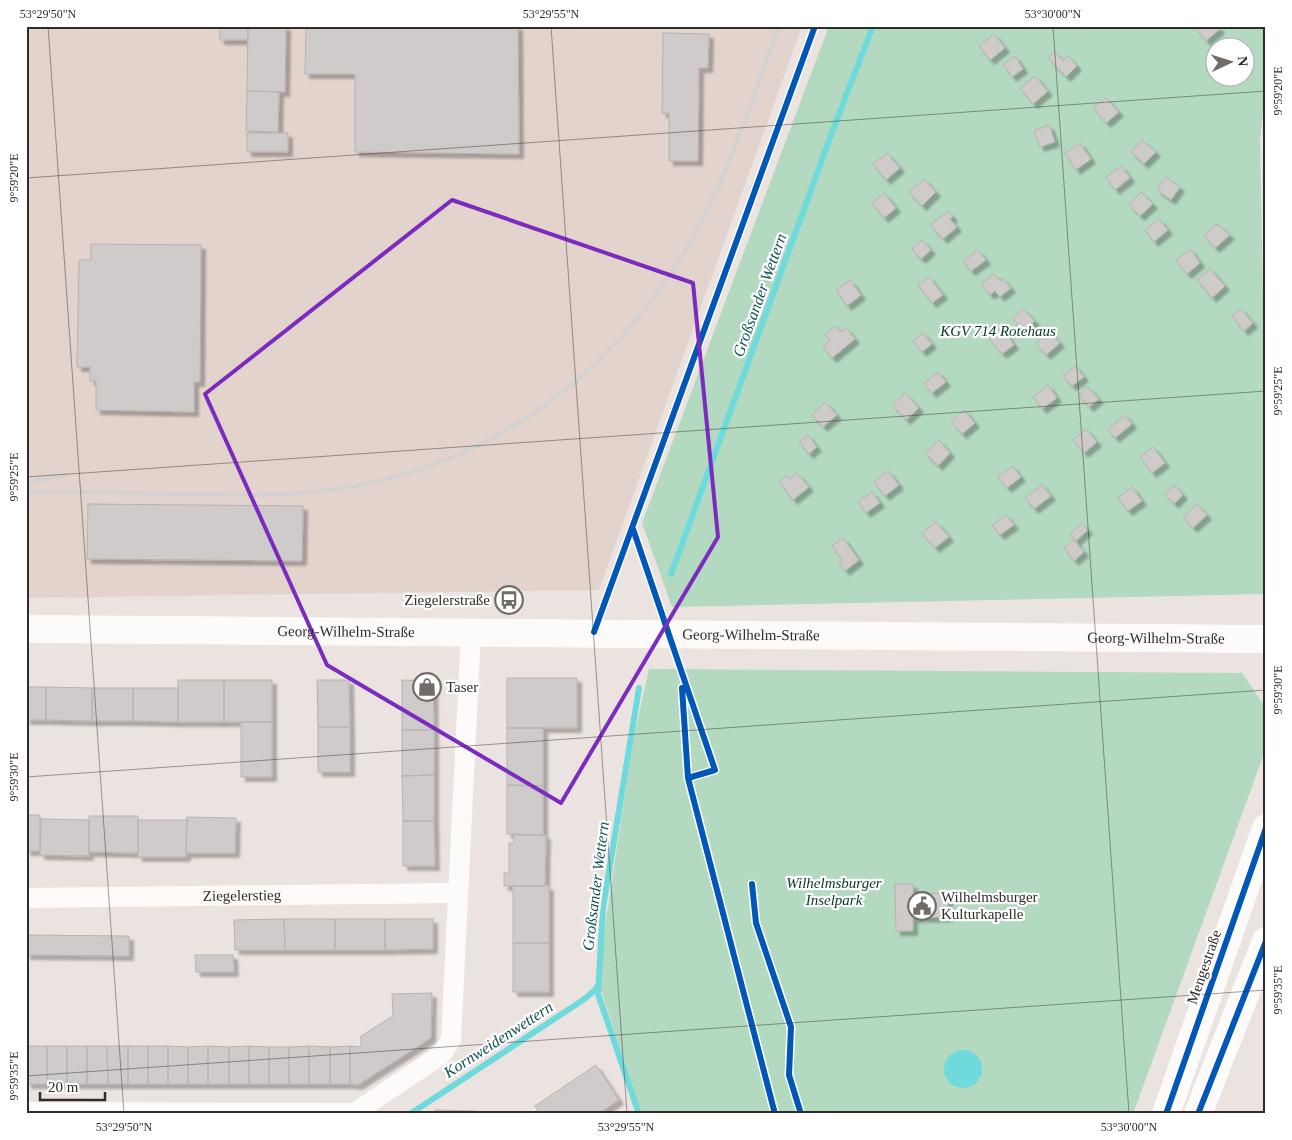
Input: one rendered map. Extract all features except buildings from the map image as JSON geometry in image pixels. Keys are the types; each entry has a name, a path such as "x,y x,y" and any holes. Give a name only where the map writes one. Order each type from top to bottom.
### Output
{"main road":[{"name":"Georg-Wilhelm-Straße","path":"26,628 1266,639"},
{"name":"Mengestraße","path":"1168,1109 1266,828"},
{"path":"1199,1114 1266,941"}],"street":[{"path":"26,1112 354,1113 441,1054 451,1040 471,631"},
{"name":"Ziegelerstieg","path":"26,898 458,894"},
{"path":"1168,1109 1199,1114"}],"highlighted area":[{"path":"452,200 693,283 718,537 561,803 327,665 205,394"}],"shaded area":[{"path":"26,26 802,26 599,590 26,598"}],"green space":[{"name":"KGV 714 Rotehaus","path":"829,26 1266,26 1266,86 1260,140 1266,446 1266,594 672,607 642,523"},
{"name":"Wilhelmsburger Inselpark","path":"649,669 1242,673 1266,708 1266,748 1133,1114 641,1114 601,990 603,941 632,746"}],"water":[{"path":"963,1050 977,1055 982,1069 977,1083 963,1088 949,1083 944,1069 949,1055"}],"waterway":[{"name":"Großsander Wettern","path":"671,574 834,127 873,26"},
{"name":"Großsander Wettern","path":"639,688 603,908 598,994 639,1114"},
{"name":"Kornweidenwettern","path":"410,1114 583,1000 598,985"}],"railway":[{"path":"26,492 240,495 330,490 390,478 447,459 500,434 549,402 595,364 635,321 671,273 714,197 744,125 779,26"},
{"path":"26,483 65,475"}],"cycle path":[{"path":"594,632 815,26"},
{"path":"633,529 715,770 688,778 775,1114"},
{"path":"682,688 688,778"},
{"path":"1166,1114 1266,828"},
{"path":"752,884 756,923 791,1027 789,1075 801,1114"},
{"path":"1198,1114 1266,941"}],"place":[{"name":"Ziegelerstraße","path":"509,600"},
{"name":"Taser","path":"427,687"},
{"name":"Wilhelmsburger Kulturkapelle","path":"922,906"}]}
